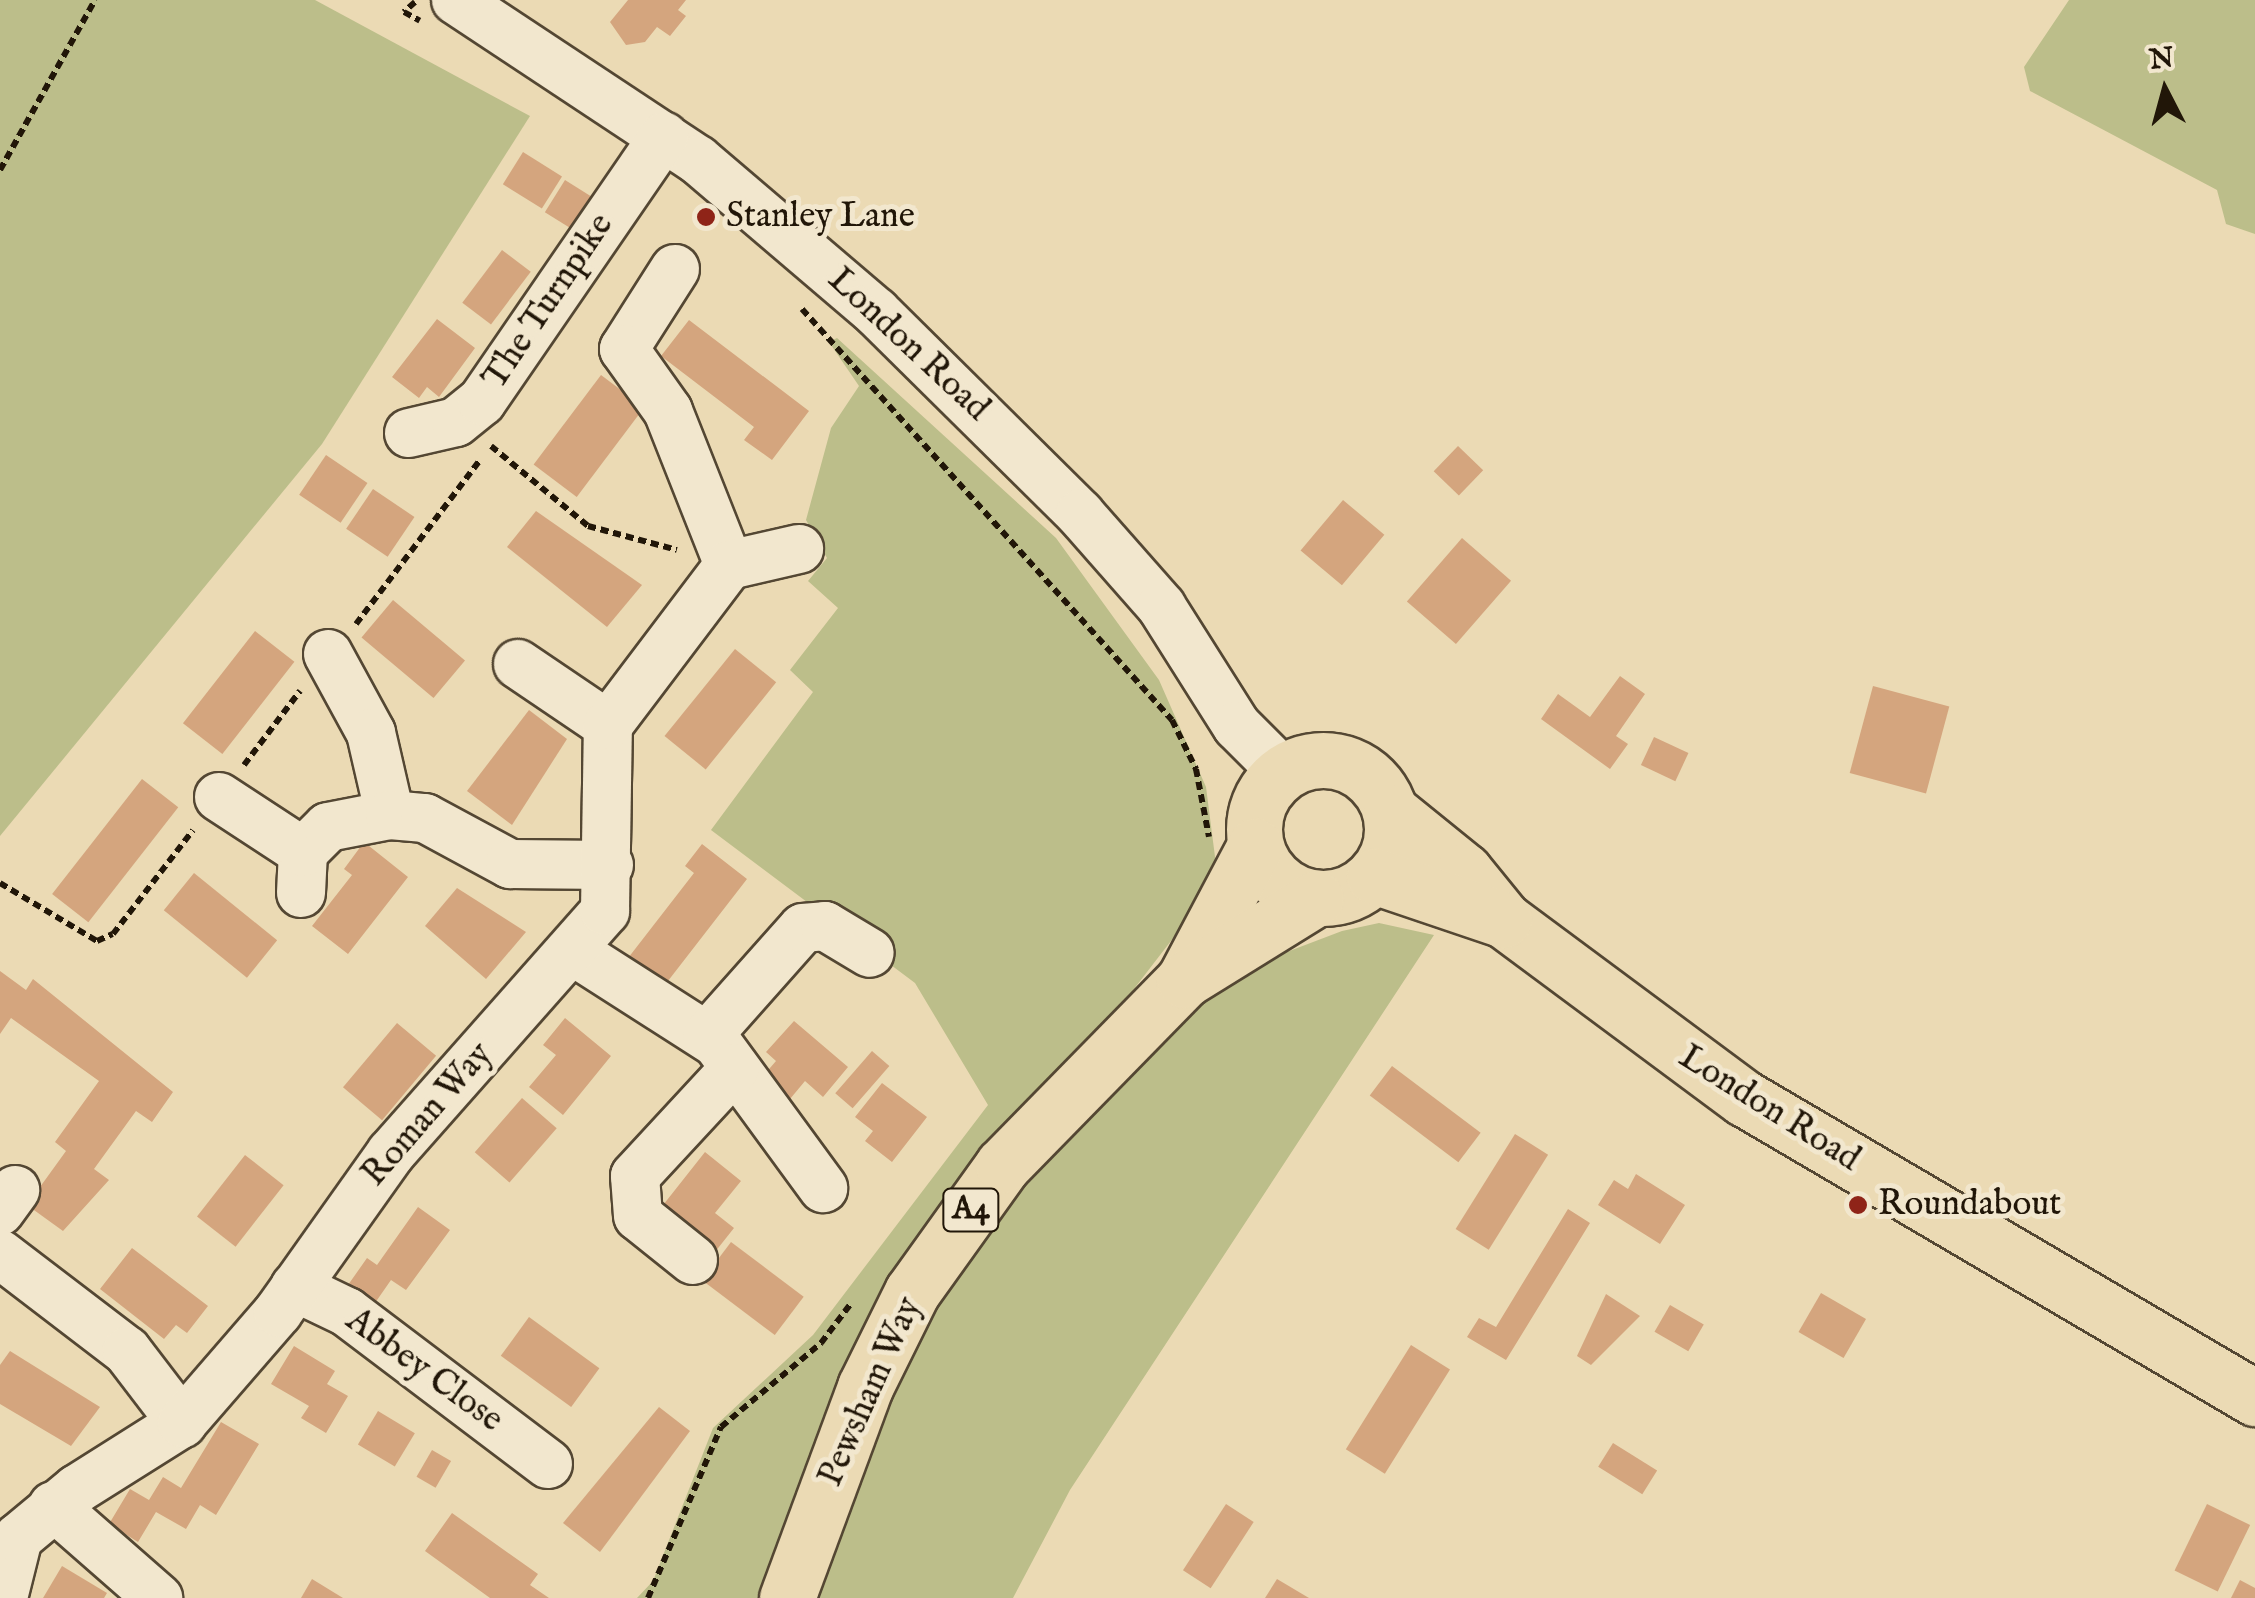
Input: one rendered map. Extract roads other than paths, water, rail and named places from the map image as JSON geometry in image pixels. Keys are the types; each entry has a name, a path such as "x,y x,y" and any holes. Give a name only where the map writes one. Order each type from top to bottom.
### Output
{"main road":[{"name":"London Road","path":"1284,772 1327,760 1349,765 1390,812 1464,871 1504,920 1744,1098 2255,1398"},
{"name":"A4","path":"1255,846 1258,805 1284,772"},
{"path":"1374,876 1393,840 1390,812"},
{"path":"1255,846 1277,882 1316,898"},
{"name":"Pewsham Way","path":"1184,980 1255,846"},
{"name":"London Road","path":"1374,876 1504,920"},
{"name":"A4","path":"1316,898 1374,876"},
{"name":"Pewsham Way","path":"787,1598 865,1387 912,1292 1003,1165 1184,980 1316,898"}],"street":[{"name":"London Road","path":"446,16 520,16 664,136 773,219 1016,448 1161,606 1237,726 1284,772"},
{"name":"The Turnpike","path":"409,433 456,422 482,401 664,136"},
{"path":"675,269 624,349 668,410 729,565"},
{"path":"518,664 608,725 729,565 800,549"},
{"path":"328,654 372,733 390,814"},
{"name":"Roman Way","path":"3,1598 18,1538 53,1506 182,1422 295,1287 391,1153 605,910 609,865 608,725"},
{"path":"219,796 302,872 328,827 390,814 424,818 510,864 609,865"},
{"path":"693,1260 638,1216 635,1176 804,928 836,930 870,953"},
{"path":"572,951 721,1052 805,1137 822,1188"},
{"path":"0,1254 127,1351 182,1422"},
{"name":"Abbey Close","path":"295,1287 348,1312 548,1464"},
{"path":"53,1506 158,1598"}],"place":[{"name":"Stanley Lane","path":"706,217"},
{"name":"Roundabout","path":"1858,1205"}]}
